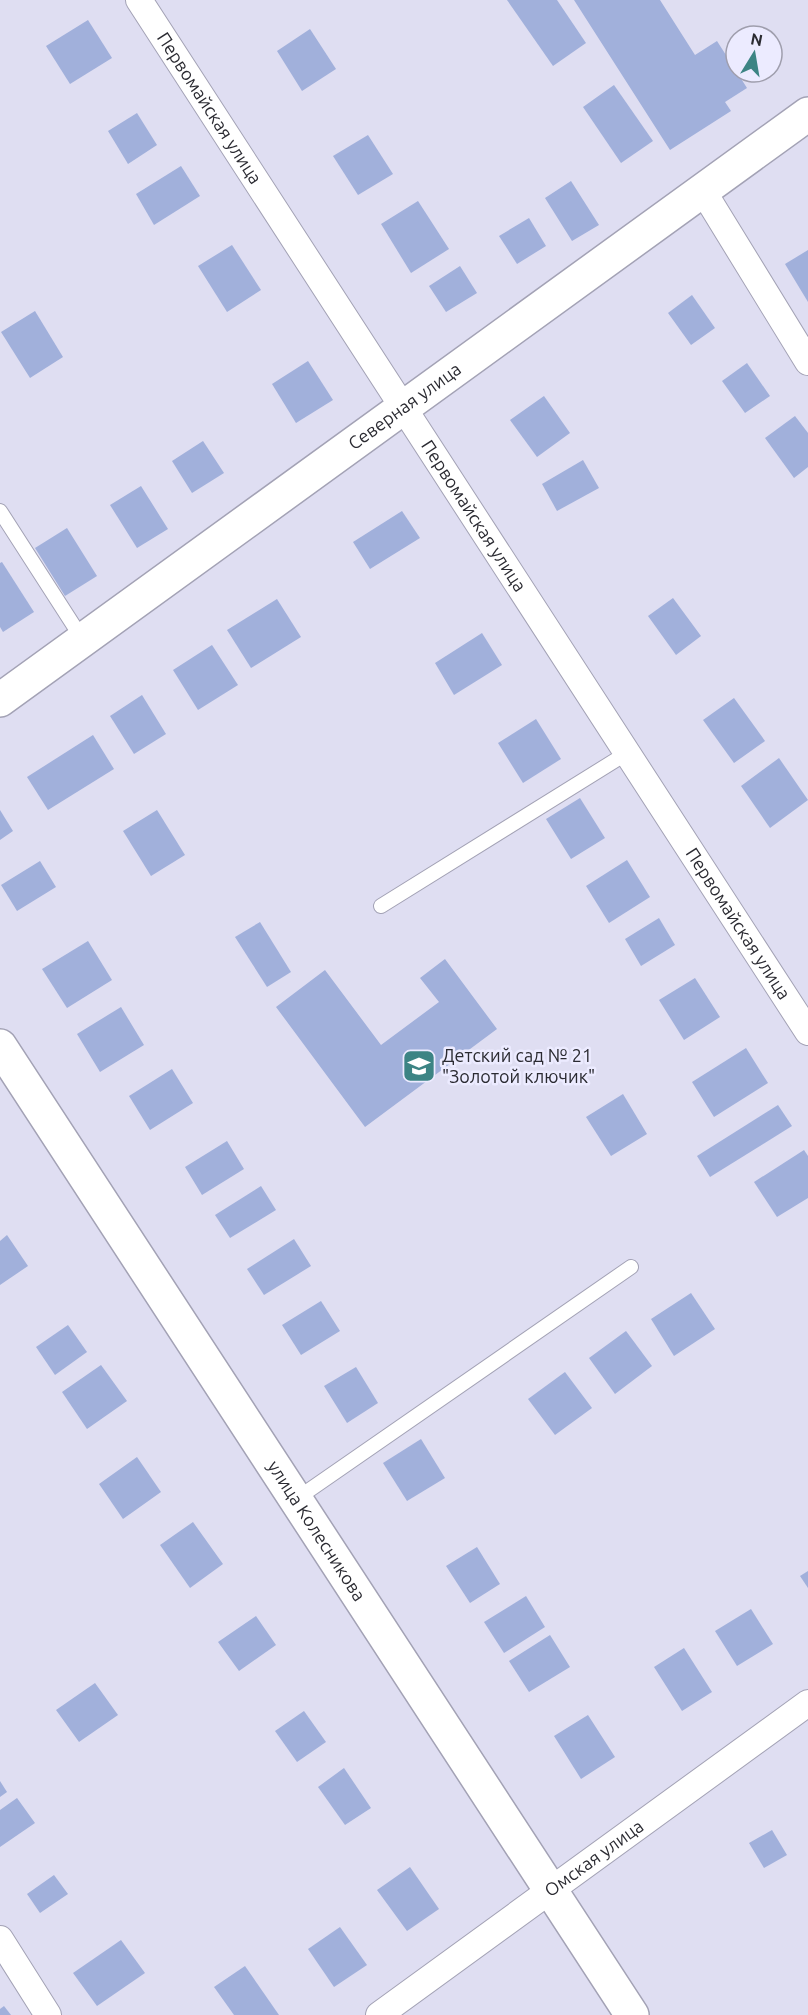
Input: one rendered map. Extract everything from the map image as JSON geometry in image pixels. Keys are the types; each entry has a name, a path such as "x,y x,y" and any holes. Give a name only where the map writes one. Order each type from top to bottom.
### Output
{"street":[{"name":"Первомайская улица","path":"138,0 808,1032"},
{"name":"Северная улица","path":"0,700 808,114"},
{"path":"703,191 808,362"},
{"name":"улица Колесникова","path":"0,1046 632,2015"},
{"name":"Омская улица","path":"379,2015 808,1703"},
{"path":"0,1939 48,2015"}],"lane":[{"path":"0,511 83,640"},
{"path":"381,906 627,753"},
{"path":"296,1500 631,1267"}],"building":[{"path":"507,0 557,0 586,43 553,66"},
{"path":"574,0 660,0 695,55 717,41 724,52 724,84 744,84 747,88 725,102 731,111 670,150"},
{"path":"88,20 112,58 70,84 46,46"},
{"path":"310,29 336,69 302,91 277,51"},
{"path":"614,85 653,141 621,163 583,107"},
{"path":"137,113 157,145 128,164 108,131"},
{"path":"368,135 393,174 358,195 333,156"},
{"path":"181,166 200,196 154,225 136,194"},
{"path":"571,181 599,225 572,241 545,198"},
{"path":"418,201 449,249 411,273 381,224"},
{"path":"529,218 546,246 517,264 499,236"},
{"path":"232,245 261,290 227,312 198,266"},
{"path":"808,250 808,302 785,264"},
{"path":"460,266 477,293 446,312 429,286"},
{"path":"692,295 715,328 691,345 668,313"},
{"path":"35,311 63,357 30,378 1,332"},
{"path":"308,361 333,400 296,423 272,384"},
{"path":"747,363 770,396 745,413 722,381"},
{"path":"544,396 570,433 537,457 510,420"},
{"path":"795,416 808,433 808,467 794,478 765,438"},
{"path":"203,441 224,473 192,493 172,461"},
{"path":"583,460 599,488 557,511 542,484"},
{"path":"141,486 168,529 137,548 110,505"},
{"path":"402,511 420,538 370,569 353,542"},
{"path":"67,528 97,576 65,596 35,548"},
{"path":"2,562 34,612 3,632 0,627 0,563"},
{"path":"673,598 701,636 676,655 648,616"},
{"path":"277,599 301,637 251,668 227,630"},
{"path":"482,633 502,665 454,695 435,663"},
{"path":"212,645 238,685 198,710 173,670"},
{"path":"142,695 166,734 134,754 110,716"},
{"path":"734,698 765,741 734,763 703,720"},
{"path":"536,719 561,759 523,783 498,743"},
{"path":"93,735 114,769 48,810 27,777"},
{"path":"779,758 808,800 770,828 741,786"},
{"path":"580,798 605,838 571,859 546,819"},
{"path":"0,810 13,831 0,840"},
{"path":"157,810 185,855 151,876 123,831"},
{"path":"627,860 650,897 609,923 586,886"},
{"path":"40,861 56,887 17,911 1,885"},
{"path":"659,918 675,945 641,966 625,939"},
{"path":"260,922 291,972 267,987 235,937"},
{"path":"88,941 112,980 67,1008 42,969"},
{"path":"445,959 497,1029 365,1127 276,1007 325,970 381,1045 439,1002 420,978"},
{"path":"695,978 720,1017 684,1040 659,1000"},
{"path":"121,1007 144,1045 100,1072 77,1034"},
{"path":"746,1048 768,1083 714,1117 692,1082"},
{"path":"172,1069 193,1103 150,1130 129,1096"},
{"path":"623,1094 647,1134 611,1156 586,1117"},
{"path":"778,1105 792,1126 710,1177 697,1156"},
{"path":"227,1141 244,1169 202,1195 185,1167"},
{"path":"804,1150 808,1156 808,1198 777,1217 754,1182"},
{"path":"261,1186 276,1210 230,1238 215,1215"},
{"path":"7,1235 28,1266 0,1285 0,1241"},
{"path":"294,1239 311,1266 264,1295 247,1269"},
{"path":"691,1293 715,1329 674,1356 651,1319"},
{"path":"321,1301 340,1331 301,1355 282,1325"},
{"path":"68,1325 87,1352 55,1375 36,1347"},
{"path":"626,1331 652,1366 615,1394 589,1358"},
{"path":"101,1365 127,1401 87,1429 62,1392"},
{"path":"356,1367 378,1403 347,1423 324,1386"},
{"path":"565,1372 592,1408 555,1435 528,1399"},
{"path":"421,1439 445,1478 407,1501 383,1463"},
{"path":"137,1457 161,1492 123,1519 99,1484"},
{"path":"193,1522 223,1564 190,1588 160,1545"},
{"path":"477,1547 500,1584 470,1603 446,1566"},
{"path":"808,1571 808,1588 800,1576"},
{"path":"526,1596 545,1627 504,1653 484,1622"},
{"path":"751,1609 773,1644 737,1666 715,1631"},
{"path":"256,1616 276,1645 239,1671 218,1642"},
{"path":"550,1635 570,1667 529,1692 509,1661"},
{"path":"684,1648 712,1692 682,1711 654,1667"},
{"path":"95,1683 118,1715 79,1742 56,1710"},
{"path":"304,1711 326,1742 297,1762 275,1731"},
{"path":"588,1715 615,1757 581,1779 554,1736"},
{"path":"344,1768 371,1808 345,1825 318,1787"},
{"path":"0,1781 7,1792 0,1797"},
{"path":"17,1798 35,1823 0,1847 0,1810"},
{"path":"772,1830 787,1855 764,1868 749,1843"},
{"path":"410,1867 439,1909 407,1931 377,1890"},
{"path":"54,1875 68,1894 40,1913 27,1894"},
{"path":"340,1927 367,1965 334,1987 308,1949"},
{"path":"121,1940 145,1973 97,2006 73,1973"},
{"path":"245,1966 279,2015 234,2015 214,1987"},
{"path":"4,2006 11,2015 0,2015 0,2009"}],"place":[{"name":"Детский сад № 21 \"Золотой ключик\"","path":"419,1066"}]}
